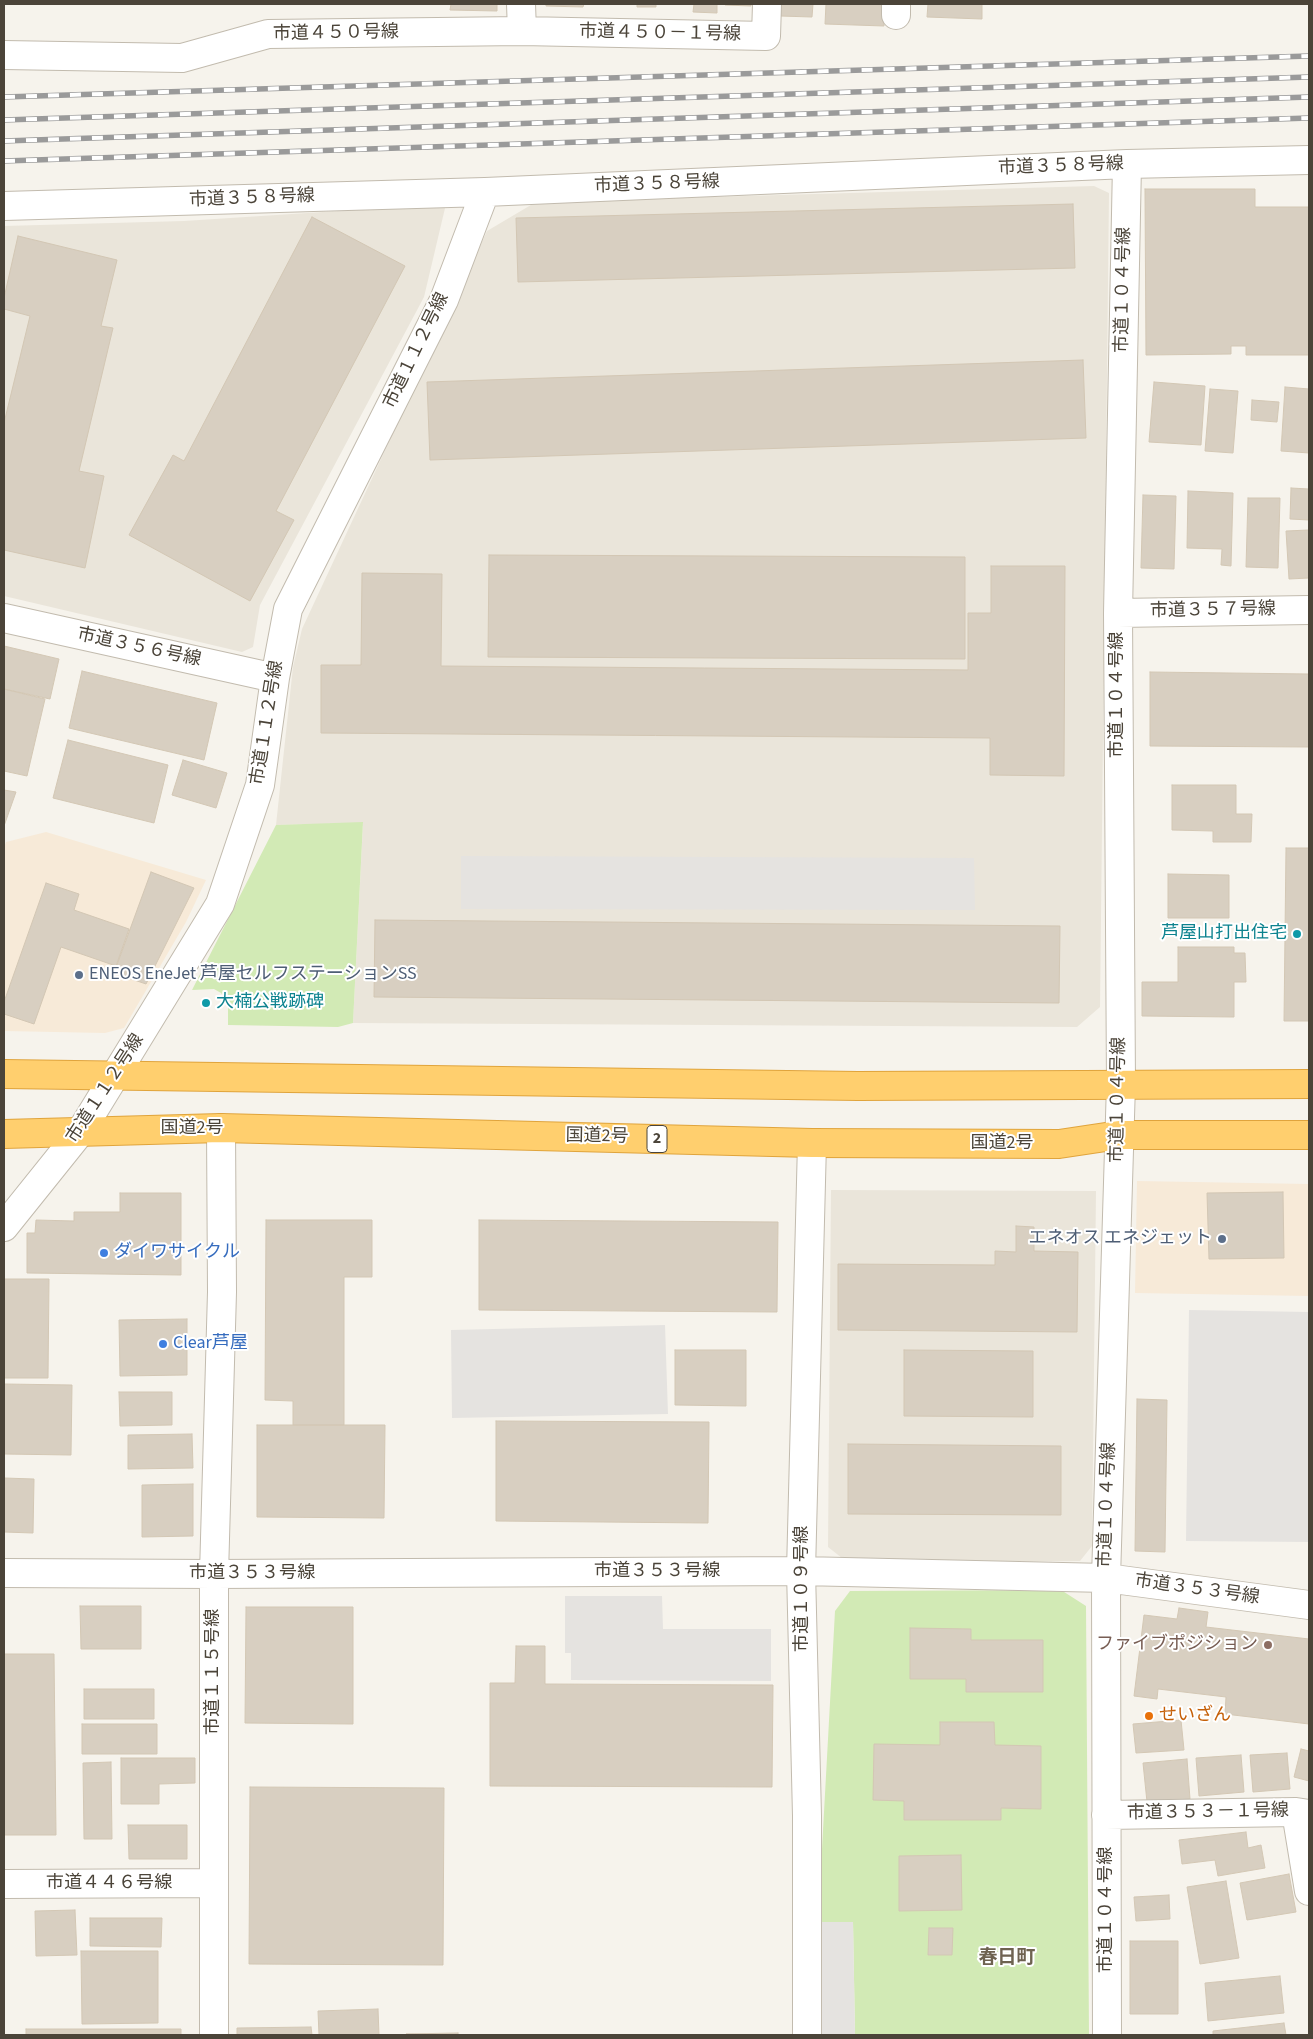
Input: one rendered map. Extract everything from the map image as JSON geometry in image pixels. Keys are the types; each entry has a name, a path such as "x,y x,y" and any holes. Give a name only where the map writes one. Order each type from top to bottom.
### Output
{"highway":[{"path":"4,1074 858,1086 1309,1084"},
{"name":"国道2号","path":"4,1134 221,1128 812,1143 1059,1144 1119,1136 1309,1135"}],"street":[{"path":"521,4 522,31"},
{"name":"市道４５０－１号線","path":"522,31 766,36 767,4"},
{"name":"市道４５０号線","path":"4,55 182,58 268,34 522,31"},
{"name":"市道３５８号線","path":"4,206 485,192 1126,164 1309,160"},
{"name":"市道１０４号線","path":"1107,2035 1106,1578 1121,1084 1118,613 1126,164"},
{"name":"市道１１２号線","path":"4,1228 81,1131 220,904 260,785 274,678 288,609 444,300 485,192"},
{"name":"市道３５７号線","path":"1118,613 1309,610"},
{"name":"市道３５６号線","path":"4,618 274,678"},
{"name":"市道１１５号線","path":"214,2035 214,1574 222,1292 221,1128"},
{"name":"市道１０９号線","path":"807,2035 807,1816 802,1571 812,1143"},
{"name":"市道３５３号線","path":"4,1573 214,1574 802,1571 1106,1578 1309,1605"},
{"path":"1302,1813 1309,1891"},
{"name":"市道３５３－１号線","path":"1106,1815 1302,1813"},
{"name":"市道４４６号線","path":"4,1884 214,1883"}],"shaded area":[{"path":"1094,186 1109,193 1100,1007 1077,1027 353,1023 363,823 276,825 293,667 302,629 487,231 536,202"},
{"path":"446,204 424,297 260,605 253,647 242,652 4,596 4,226 184,221"},
{"name":"ENEOS EneJet 芦屋セルフステーションSS","path":"46,832 206,880 186,922 124,1028 105,1033 4,1031 4,848 6,842"},
{"path":"461,856 974,858 975,910 461,909"},
{"name":"エネオス エネジェット","path":"1137,1181 1309,1184 1309,1296 1135,1293"},
{"path":"831,1190 1096,1191 1092,1546 1080,1561 847,1562 828,1547"},
{"path":"1189,1310 1309,1312 1309,1542 1186,1541"},
{"path":"665,1325 668,1414 452,1418 451,1330"},
{"path":"565,1596 662,1596 663,1629 771,1629 771,1681 571,1680 571,1653 565,1653"},
{"path":"818,1922 853,1922 855,2035 820,2035"}],"green space":[{"path":"363,822 353,1023 338,1027 228,1025 228,1003 221,993 214,989 192,990 276,825"},
{"path":"1061,1590 1086,1606 1089,2035 855,2035 853,1923 818,1922 835,1611 850,1591"}],"building":[{"path":"451,4 497,4 497,11 450,10"},
{"path":"546,4 584,4 583,7 546,6"},
{"path":"637,4 656,4 656,7 637,7"},
{"path":"694,4 717,4 717,13 693,12"},
{"path":"751,4 751,6 725,5"},
{"path":"781,4 813,4 812,17 780,16"},
{"path":"826,4 885,4 884,26 825,24"},
{"path":"928,4 982,4 982,19 927,17"},
{"path":"1145,189 1255,189 1255,207 1309,207 1309,355 1246,355 1246,346 1231,346 1231,354 1146,355"},
{"path":"1073,204 1075,268 518,282 516,218"},
{"path":"312,217 405,266 276,511 294,520 250,601 129,535 173,455 184,461"},
{"path":"18,236 117,260 101,326 113,328 79,471 104,476 85,568 4,550 4,423 30,316 4,309 4,298"},
{"path":"1083,360 1086,438 430,460 427,382"},
{"path":"1154,382 1205,386 1201,445 1149,442"},
{"path":"1285,387 1309,389 1309,453 1281,451"},
{"path":"1210,389 1238,391 1233,453 1205,451"},
{"path":"1252,400 1279,402 1277,422 1251,420"},
{"path":"1291,488 1309,489 1309,520 1290,519"},
{"path":"1188,491 1233,493 1231,566 1221,565 1222,549 1187,548"},
{"path":"1143,495 1176,496 1174,569 1141,568"},
{"path":"1248,498 1280,498 1278,568 1246,567"},
{"path":"1309,530 1309,578 1289,579 1286,531"},
{"path":"489,555 965,557 965,659 488,657"},
{"path":"991,566 1065,566 1064,776 990,775 990,738 321,733 321,665 361,665 362,573 442,574 441,666 968,670 968,613 991,613"},
{"path":"4,646 59,659 50,699 4,689"},
{"path":"82,671 217,703 204,760 69,728"},
{"path":"1150,672 1309,674 1309,747 1150,746"},
{"path":"4,689 45,699 27,776 4,771"},
{"path":"68,740 168,765 154,823 53,798"},
{"path":"183,760 227,773 216,808 172,795"},
{"path":"1172,785 1236,785 1236,814 1252,814 1251,842 1213,842 1213,831 1172,830"},
{"path":"4,790 16,792 4,826"},
{"name":"芦屋山打出住宅","path":"1286,848 1309,848 1309,1021 1284,1021"},
{"path":"151,872 194,888 146,984 114,973"},
{"path":"1168,874 1229,875 1229,918 1168,918"},
{"path":"46,883 79,894 74,910 129,929 116,966 61,947 34,1024 4,1014 4,1002"},
{"path":"375,920 1060,926 1059,1003 374,997"},
{"path":"1178,947 1234,947 1234,953 1245,953 1246,982 1234,982 1234,1017 1142,1016 1142,982 1178,982"},
{"path":"1283,1192 1284,1258 1209,1259 1207,1193"},
{"name":"ダイワサイクル","path":"120,1193 181,1193 181,1275 27,1273 27,1233 35,1233 36,1220 74,1221 74,1212 120,1212"},
{"path":"266,1220 372,1220 372,1277 344,1277 344,1425 293,1425 293,1401 265,1400"},
{"path":"479,1220 778,1222 777,1312 479,1310"},
{"path":"1016,1226 1034,1227 1034,1251 1078,1252 1077,1332 838,1330 838,1264 995,1265 995,1251 1016,1252"},
{"path":"4,1279 49,1279 48,1378 4,1378"},
{"path":"187,1319 187,1375 120,1376 119,1320"},
{"path":"675,1350 746,1350 746,1406 675,1405"},
{"path":"904,1350 1033,1351 1033,1417 904,1416"},
{"path":"4,1384 72,1385 71,1455 4,1454"},
{"path":"119,1392 172,1392 172,1425 120,1426"},
{"path":"1137,1399 1167,1400 1165,1552 1135,1551"},
{"path":"496,1421 709,1422 708,1523 496,1521"},
{"path":"257,1425 385,1425 384,1518 257,1517"},
{"path":"192,1434 193,1468 128,1469 128,1435"},
{"path":"848,1444 1061,1446 1061,1515 848,1514"},
{"path":"4,1478 34,1479 33,1533 4,1532"},
{"path":"193,1484 193,1536 142,1537 142,1485"},
{"path":"80,1606 141,1606 141,1649 81,1649"},
{"path":"246,1607 353,1607 353,1724 245,1723"},
{"path":"1179,1608 1208,1612 1206,1627 1309,1639 1309,1724 1225,1714 1226,1697 1158,1689 1157,1699 1134,1696 1144,1615 1177,1619"},
{"path":"910,1628 971,1629 971,1640 1043,1640 1043,1692 966,1692 966,1679 910,1679"},
{"path":"516,1646 545,1646 545,1684 773,1685 772,1787 490,1786 490,1683 515,1683"},
{"path":"4,1654 54,1654 56,1835 4,1835"},
{"path":"84,1689 154,1689 154,1719 84,1719"},
{"path":"1181,1720 1184,1750 1136,1753 1133,1724"},
{"path":"940,1722 994,1722 995,1745 1041,1746 1041,1809 1001,1808 1001,1820 904,1820 904,1801 873,1800 874,1744 940,1745"},
{"path":"82,1724 157,1724 157,1754 82,1754"},
{"path":"1301,1749 1309,1751 1309,1781 1294,1777"},
{"path":"1287,1753 1290,1789 1253,1792 1250,1755"},
{"path":"1241,1755 1244,1792 1199,1796 1196,1758"},
{"path":"121,1758 195,1758 195,1783 159,1784 159,1804 121,1804"},
{"path":"1187,1759 1190,1799 1147,1802 1143,1763"},
{"path":"111,1762 112,1839 84,1839 83,1763"},
{"path":"250,1787 444,1788 443,1965 249,1964"},
{"path":"128,1825 187,1825 187,1859 129,1859"},
{"path":"1246,1832 1248,1848 1261,1845 1265,1868 1218,1876 1215,1860 1182,1864 1179,1840"},
{"path":"961,1855 962,1910 899,1911 899,1856"},
{"path":"1289,1874 1296,1912 1247,1920 1240,1883"},
{"path":"1226,1881 1239,1958 1200,1964 1187,1887"},
{"path":"1169,1895 1170,1919 1136,1921 1134,1897"},
{"path":"75,1910 77,1955 36,1956 35,1911"},
{"path":"90,1918 162,1918 161,1947 90,1946"},
{"path":"929,1928 953,1928 952,1955 928,1955"},
{"path":"1130,1941 1178,1941 1178,2014 1130,2014"},
{"path":"81,1951 158,1951 158,2023 82,2024"},
{"path":"1280,1976 1284,2013 1208,2021 1205,1983"},
{"path":"378,2009 379,2035 319,2035 318,2011"},
{"path":"1284,2023 1286,2035 1213,2035 1213,2031"},
{"path":"311,2027 312,2035 237,2035 237,2028"},
{"path":"26,2029 181,2029 181,2035 26,2035"},
{"path":"458,2033 458,2035 406,2034"}],"railway":[{"path":"4,97 1309,56"},
{"path":"4,120 1309,77"},
{"path":"4,141 1309,97"},
{"path":"4,161 1309,118"}],"place":[{"name":"芦屋山打出住宅","path":"1297,934"},
{"name":"ENEOS EneJet 芦屋セルフステーションSS","path":"79,975"},
{"name":"大楠公戦跡碑","path":"206,1003"},
{"name":"エネオス エネジェット","path":"1222,1239"},
{"name":"ダイワサイクル","path":"104,1253"},
{"name":"Clear芦屋","path":"163,1344"},
{"name":"ファイブポジション","path":"1268,1645"},
{"name":"せいざん","path":"1149,1716"}],"district":[{"name":"春日町","path":"1007,1959"}]}
